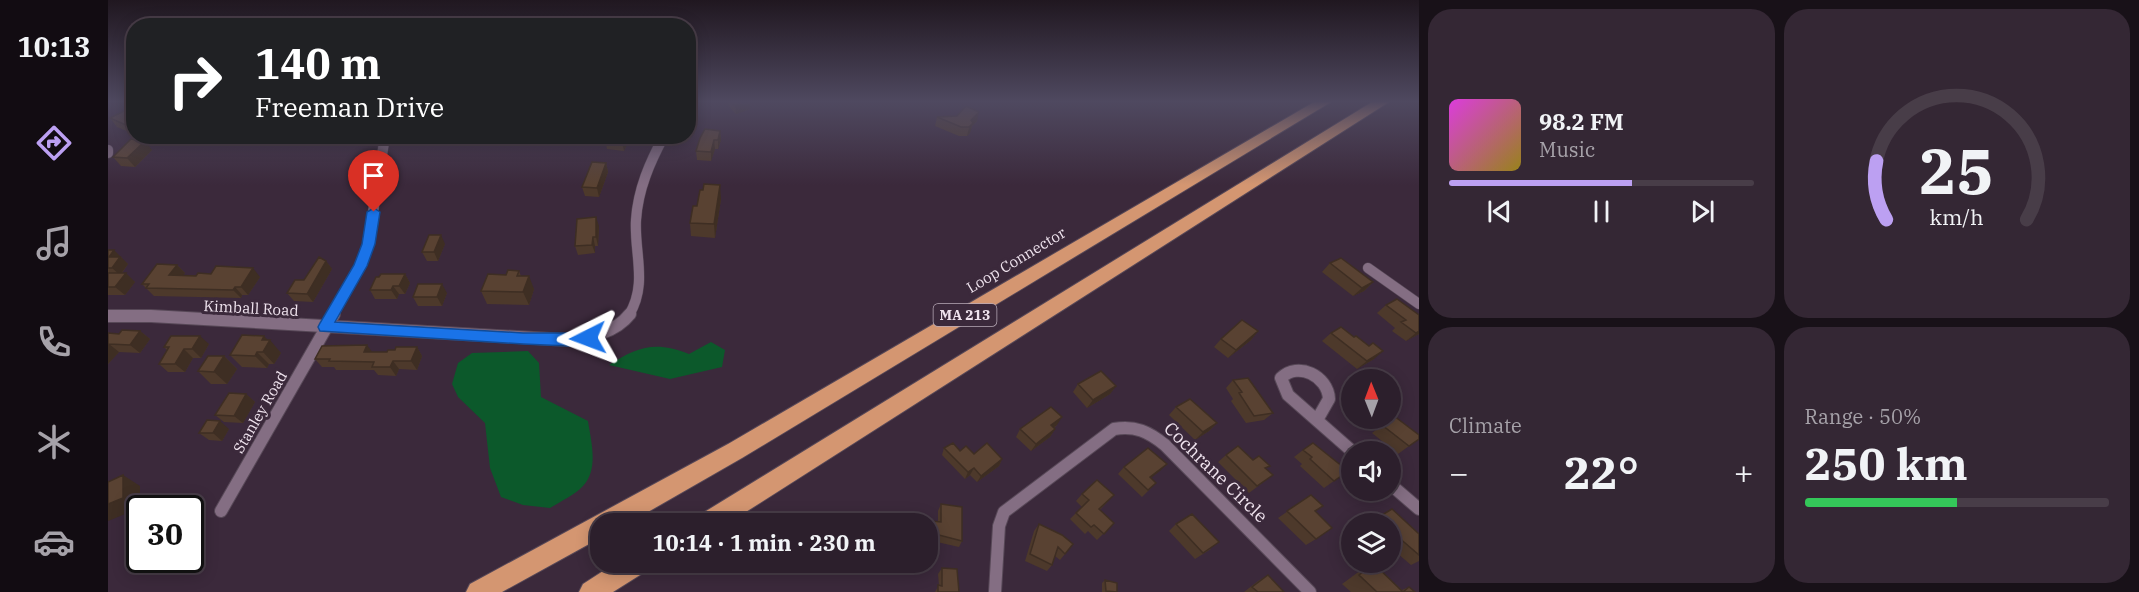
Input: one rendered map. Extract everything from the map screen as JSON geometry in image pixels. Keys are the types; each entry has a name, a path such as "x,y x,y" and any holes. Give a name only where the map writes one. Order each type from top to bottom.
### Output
{"highway":[{"name":"Loop Connector","path":"624,513 735,451 1277,130"},
{"name":"MA 213","path":"724,513 1338,130"},
{"name":"Loop Connector","path":"478,592 590,531"},
{"path":"591,592 622,573"}],"street":[{"name":"Stanley Road","path":"221,511 361,266 368,244 384,144"},
{"name":"Kimball Road","path":"108,316 152,316 568,340 604,334 617,327 636,306 640,291 636,221 638,204 649,166 660,144"},
{"path":"1368,268 1419,304"},
{"path":"1317,420 1330,397 1325,384 1303,371 1295,370 1284,374 1281,383 1284,389 1317,420 1341,441"},
{"name":"Cochrane Circle","path":"995,592 999,526 1004,512 1113,429 1127,426 1139,427 1165,445 1310,592"},
{"path":"1401,493 1419,509"}],"green space":[{"path":"711,342 725,350 722,367 670,379 609,365 638,350 657,347 689,354"},
{"path":"528,351 539,363 541,397 588,421 592,446 592,463 588,479 576,492 550,508 523,505 501,497 490,468 485,423 458,397 452,384 458,363 472,353"}],"building":[{"path":"705,130 720,131 718,140 714,140 711,152 696,151"},
{"path":"126,144 142,144 127,158 113,157"},
{"path":"592,162 606,163 597,188 582,187"},
{"path":"704,184 720,185 714,224 690,223 693,206 697,206 700,190 703,190"},
{"path":"596,217 596,237 593,237 592,245 575,246 577,219"},
{"path":"429,235 441,235 434,252 422,252"},
{"path":"108,250 114,250 109,257 120,257 112,268 108,268"},
{"path":"319,257 326,261 307,294 287,293 295,280 304,280"},
{"path":"1341,258 1373,282 1362,288 1330,263"},
{"path":"157,264 177,265 169,275 211,274 216,266 253,268 241,287 235,287 233,290 146,288 149,284 142,284"},
{"path":"508,270 519,271 517,276 529,276 523,292 481,291 488,274 506,275"},
{"path":"108,273 126,273 115,287 108,287"},
{"path":"381,274 405,274 399,286 393,286 391,290 370,290 376,277"},
{"path":"418,284 442,284 437,297 413,297"},
{"path":"1397,299 1419,315 1419,331 1416,333 1401,322 1406,320 1386,305"},
{"path":"1242,320 1258,331 1236,350 1221,339"},
{"path":"1341,327 1369,346 1373,343 1383,351 1367,361 1331,333"},
{"path":"122,330 140,331 130,345 108,345 108,333 119,334"},
{"path":"242,335 264,336 262,340 270,340 263,352 257,352 255,356 230,355"},
{"path":"171,336 200,336 192,349 184,349 175,364 159,364 169,347 164,347"},
{"path":"367,345 364,352 387,352 395,350 396,347 417,347 411,361 393,361 390,367 372,367 374,362 315,359 322,346"},
{"path":"208,356 224,356 214,372 198,371"},
{"path":"1101,371 1116,386 1093,400 1078,384"},
{"path":"1248,378 1273,413 1254,416 1233,380"},
{"path":"229,393 246,394 234,416 215,415"},
{"path":"1190,399 1217,423 1203,432 1176,407"},
{"path":"1051,407 1062,417 1051,425 1055,429 1036,444 1020,429"},
{"path":"207,420 220,421 213,433 199,433"},
{"path":"1401,421 1419,435 1419,439 1409,446 1387,429 1401,429"},
{"path":"953,443 960,451 966,446 974,454 987,443 1002,459 981,476 974,468 968,472 944,448"},
{"path":"1313,443 1341,465 1341,476 1334,481 1303,450"},
{"path":"1238,446 1253,460 1259,456 1270,466 1265,468 1273,475 1257,486 1226,455"},
{"path":"1148,448 1167,464 1150,477 1156,483 1148,490 1124,467"},
{"path":"123,475 123,498 108,504 108,482"},
{"path":"1097,480 1114,495 1099,509 1114,523 1104,534 1094,525 1091,527 1076,513 1089,500 1082,494"},
{"path":"1311,495 1323,506 1315,511 1332,528 1316,539 1287,511"},
{"path":"941,504 962,507 962,541 938,535 938,522 941,522"},
{"path":"1192,514 1219,542 1203,553 1176,524"},
{"path":"1401,517 1419,534 1419,555 1401,539"},
{"path":"1039,524 1062,535 1073,544 1065,554 1058,547 1052,565 1030,554"},
{"path":"942,568 957,569 959,592 938,592 938,585 942,586"},
{"path":"1383,573 1403,592 1377,592 1359,575"},
{"path":"1268,575 1284,592 1258,592 1252,587"},
{"path":"1105,580 1117,583 1117,592 1106,591"},
{"path":"1409,587 1415,592 1403,592"}],"route":[{"path":"374,212 361,266 325,327 568,340 588,338"}]}
